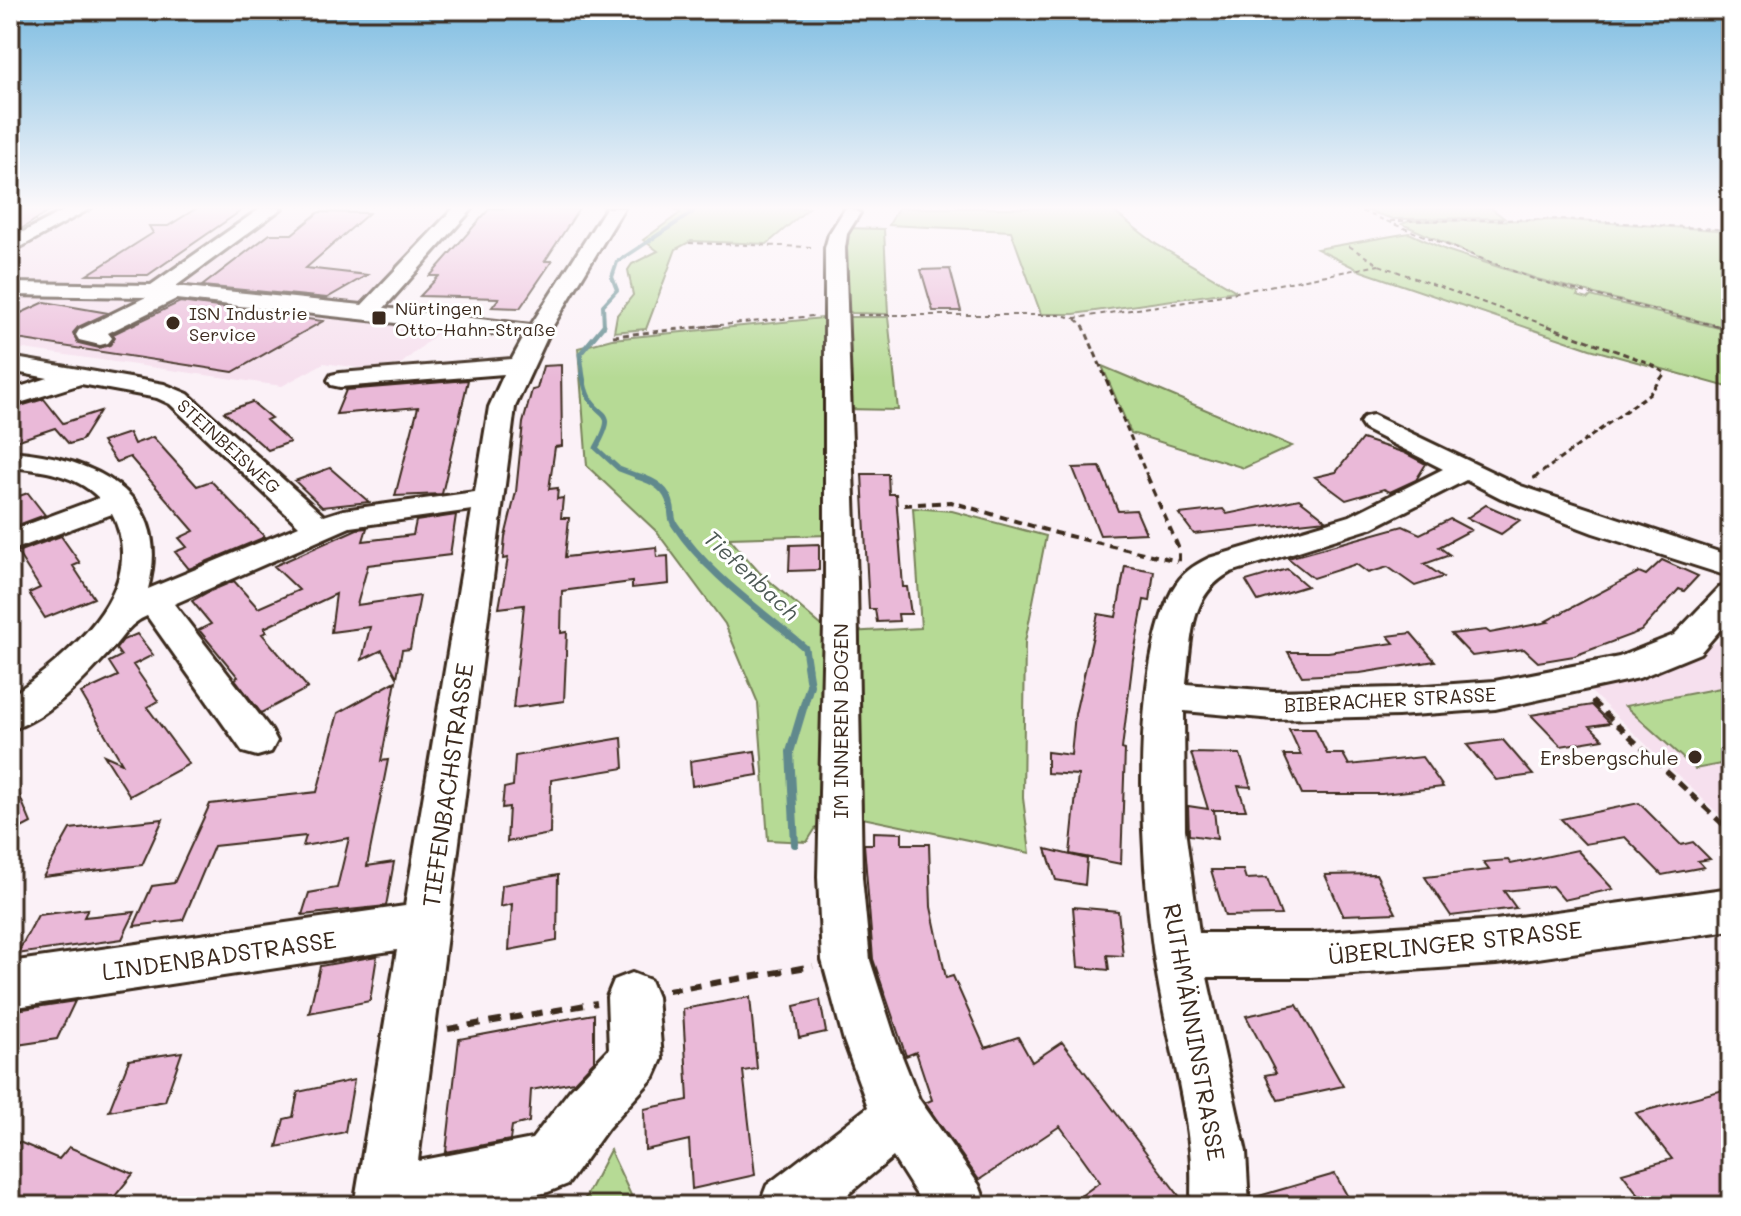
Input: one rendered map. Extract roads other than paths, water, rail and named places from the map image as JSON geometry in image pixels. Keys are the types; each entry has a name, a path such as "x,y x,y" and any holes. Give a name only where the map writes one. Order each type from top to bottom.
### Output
{"street":[{"path":"100,338 87,335 165,291 199,265"},
{"path":"369,311 412,265"},
{"name":"TIEFENBACHSTRASSE","path":"383,1201 427,924 502,407 518,366 579,265"},
{"name":"IM INNEREN BOGEN","path":"836,265 840,877 846,960 870,1041 899,1117 958,1206"},
{"path":"10,289 165,291 369,311 537,332"},
{"name":"STEINBEISWEG","path":"10,364 164,392 179,399 319,528"},
{"path":"340,380 518,366"},
{"name":"STEINBEISWEG","path":"10,398 81,376"},
{"path":"1373,423 1511,492 1731,567"},
{"path":"10,459 60,467 88,477 120,501 137,535 139,559 132,588 136,607 257,741"},
{"name":"RUTHMÄNNINSTRASSE","path":"1220,1206 1218,1152 1178,955 1164,829 1165,696 1178,618 1190,589 1190,568 1239,558 1361,522 1466,469"},
{"path":"10,716 82,658 136,607 343,519 487,499"},
{"path":"10,542 120,501"},
{"name":"BIBERACHER STRASSE","path":"1165,696 1273,705 1398,702 1495,695 1626,669 1687,644 1731,596"},
{"name":"ÜBERLINGER STRASSE","path":"1178,955 1310,955 1496,942 1731,909"},
{"name":"LINDENBADSTRASSE","path":"10,985 427,924"},
{"path":"383,1201 548,1164 589,1109 636,1059 632,997"},
{"path":"788,1206 899,1117"}],"waterway":[{"name":"Tiefenbach","path":"604,325 603,305 617,290 612,277 616,265"},
{"name":"Tiefenbach","path":"604,325 580,354 587,393 606,419 596,448 619,469 643,478"},
{"name":"Tiefenbach","path":"637,476 654,483 663,491 669,501 674,523 703,560 805,648 808,668"},
{"name":"Tiefenbach","path":"795,844 790,752 810,685 807,666"}],"place":[{"name":"Nürtingen Otto-Hahn-Straße","path":"379,318"},
{"name":"ISN Industrie Service","path":"173,323"},
{"name":"Ersbergschule","path":"1695,757"}]}
